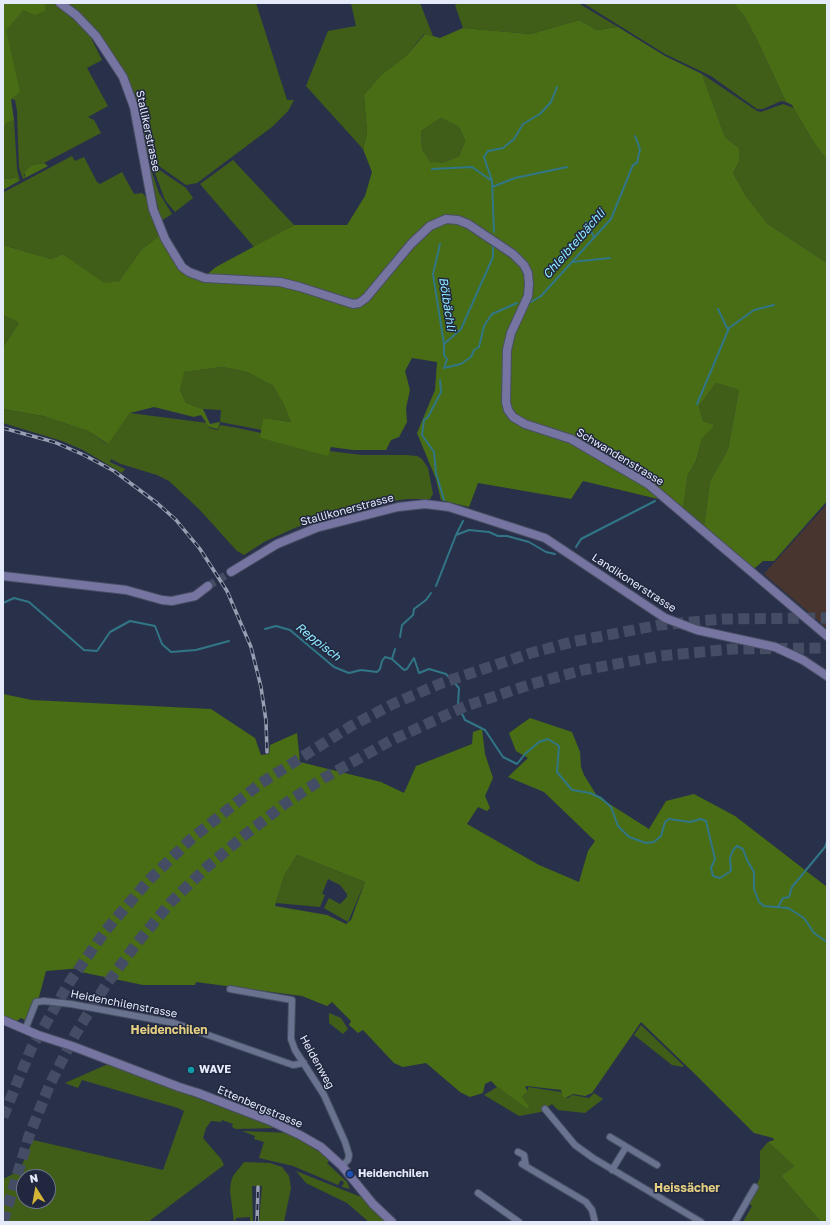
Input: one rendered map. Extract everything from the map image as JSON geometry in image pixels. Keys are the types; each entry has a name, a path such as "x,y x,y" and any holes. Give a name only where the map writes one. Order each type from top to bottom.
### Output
{"street":[{"name":"Stallikerstrasse","path":"60,3 76,15 96,36 123,77 134,107 153,209 176,260"},
{"name":"Schwandenstrasse","path":"176,260 189,272 205,278 280,282 353,304 359,303 366,298 414,241 430,226 446,220 458,220 468,224 513,254 524,265 528,274 528,296 511,333 507,350 506,402 508,410 513,417 519,421 578,443 648,484 827,636"},
{"name":"Stallikonerstrasse","path":"231,572 262,551 305,532 386,509 412,505 425,504 449,507 545,538"},
{"name":"Landikonerstrasse","path":"545,538 665,618 697,630 775,647 803,660 827,676"},
{"path":"3,576 130,590 162,600 172,601 195,596 208,586"},
{"name":"Heidenweg","path":"230,990 292,1000 291,1040 324,1095 345,1142 349,1155 348,1160 342,1166"},
{"name":"Heidenchilenstrasse","path":"25,1030 36,1002 44,1000 174,1023 293,1065 304,1063"},
{"name":"Ettenbergstrasse","path":"3,1020 25,1030 72,1046 284,1127 321,1147 342,1166 373,1204 392,1222"},
{"path":"545,1109 575,1145 612,1170 701,1222"},
{"path":"610,1137 657,1165"},
{"path":"612,1170 626,1147"},
{"path":"518,1152 524,1155 524,1165 586,1202 592,1210 595,1222"},
{"path":"735,1222 755,1187"},
{"path":"478,1193 519,1222"}],"shaded area":[{"path":"827,504 827,628 764,574"}],"green space":[{"path":"3,3 45,3 45,11 35,15 24,10 6,30 20,92 11,99 14,120 7,123 3,129"},
{"path":"45,3 53,3 62,8 94,38 92,40 102,60 87,68 108,106 88,117 94,120 101,133 44,163 32,165 24,175 25,178 23,179 19,168 17,111 15,100 11,99 5,30 24,10 45,11"},
{"path":"66,3 256,3 287,100 294,100 288,111 272,127 197,183 186,185 152,161 145,153 133,91 123,70 96,31"},
{"path":"351,3 420,3 433,36 424,34 406,56 381,75 364,95 367,132 363,149 306,86 328,31 356,26"},
{"path":"459,3 578,3 618,27 597,30 579,20 531,34 463,28 455,5"},
{"path":"583,3 733,3 744,16 757,40 786,102 781,101 763,109 757,109 711,76 665,54"},
{"path":"733,3 827,3 827,160 814,143 792,105 786,102 757,40 744,16"},
{"path":"579,20 597,30 618,27 665,56 702,74 725,137 739,148 739,162 733,173 746,196 768,224 827,263 827,501 774,561 763,561 754,569 704,526 710,481 728,449 739,390 716,383 699,406 703,421 715,425 702,438 696,461 688,475 683,508 664,493 658,499 583,481 571,499 478,483 469,507 441,500 436,479 417,433 435,390 437,362 412,358 405,371 410,390 406,408 407,422 399,437 391,440 386,450 353,450 331,447 328,456 260,438 263,418 291,422 284,405 273,386 247,372 222,367 184,372 180,390 186,403 203,409 210,424 220,422 218,429 209,427 201,415 194,417 154,407 130,413 108,444 88,431 43,416 3,409 3,347 19,323 3,315 3,245 51,259 63,254 104,283 119,281 141,250 160,235 176,265 185,274 200,280 216,267 294,225 347,225 365,196 372,172 363,149 367,132 364,95 381,75 406,56 425,34 440,38 463,28 531,34","holes":["441,118 459,127 465,141 459,156 442,163 430,162 422,149 421,131"]},
{"path":"702,74 757,111 761,112 783,104 794,108 814,143 827,160 827,263 768,224 746,196 733,173 739,162 739,148 725,137"},
{"path":"441,118 459,127 465,141 459,156 442,163 430,163 422,149 421,131"},
{"path":"14,120 17,169 20,181 17,177 10,179 3,178 3,129 7,123"},
{"path":"72,156 75,161 84,157 97,182 100,184 122,172 134,194 142,193 147,198 160,235 141,250 119,281 104,284 63,254 51,259 3,245 4,192"},
{"path":"233,160 294,225 254,247 200,184"},
{"path":"148,161 159,193 172,214 161,221"},
{"path":"44,163 48,166 25,178 25,172 32,165"},
{"path":"152,165 186,188 193,198 175,212 165,200"},
{"path":"17,177 19,181 3,190 3,178 10,179"},
{"path":"3,315 19,323 3,347"},
{"path":"222,367 247,372 273,386 284,405 291,422 263,418 262,430 220,422 221,410 203,409 186,403 180,390 183,372"},
{"path":"716,383 739,390 728,449 710,481 704,526 683,508 688,475 696,461 702,437 715,425 703,421 699,406"},
{"path":"3,409 43,416 88,431 107,444 130,413 207,423 209,428 218,430 220,425 238,428 261,433 261,438 328,455 329,451 362,455 417,456 422,459 428,468 433,494 430,499 407,499 387,502 297,527 264,542 244,555 237,551 199,509 169,481 157,475 121,464 111,459 110,462 125,469 122,473 83,450 62,441 3,423"},
{"path":"3,694 32,700 211,709 255,738 261,755 269,754 270,745 297,733 300,762 381,782 404,793 416,766 472,744 473,732 482,729 485,754 493,778 485,796 490,808 487,811 478,807 467,824 539,865 579,882 588,851 595,841 544,792 508,777 528,758 516,751 509,733 530,718 572,732 580,752 581,767 584,775 597,796 649,829 666,801 694,794 735,816 827,887 827,1222 821,1222 781,1176 794,1166 768,1142 774,1140 773,1138 754,1133 641,1022 592,1093 585,1096 573,1094 565,1098 562,1096 561,1090 527,1086 525,1087 528,1091 522,1097 530,1107 527,1109 491,1081 485,1084 483,1093 470,1097 460,1092 426,1063 403,1067 394,1063 363,1030 358,1033 349,1025 351,1021 332,1002 327,1006 302,996 196,982 195,985 143,985 81,972 82,968 46,971 39,997 32,1003 25,1020 21,1018 17,1021 3,1015","holes":["297,855 365,882 351,920 346,924 327,915 275,906 284,876"]},
{"path":"297,855 365,882 348,922 324,908 329,898 340,904 347,897 347,894 340,885 328,879 322,894 325,895 320,907 276,903 284,876"},
{"path":"329,1013 341,1018 348,1029 343,1034 329,1023"},
{"path":"641,1025 684,1066 672,1065 634,1035"},
{"path":"108,1064 276,1128 236,1129 232,1127 233,1124 222,1120 221,1122 211,1121 206,1128 203,1138 221,1159 224,1165 148,1222 3,1222 3,1179 16,1172 16,1209 56,1209 56,1169 19,1169 33,1140 163,1170 184,1111 82,1080 78,1088 65,1083"},
{"path":"497,1087 527,1109 530,1107 522,1097 528,1091 528,1087 561,1092 562,1096 568,1098 572,1095 589,1098 594,1093 603,1099 585,1113 558,1110 552,1104 541,1112 519,1116 484,1095"},
{"path":"242,1131 289,1133 324,1155 329,1161 327,1163 347,1182 350,1189 342,1187 344,1182 341,1180 338,1185 293,1166 259,1158 264,1142 254,1139 255,1136"},
{"path":"768,1142 794,1166 781,1176 821,1222 743,1222 752,1206 748,1203 760,1178 760,1151"},
{"path":"244,1162 270,1163 282,1167 289,1176 291,1188 284,1222 259,1222 262,1186 252,1186 253,1222 250,1222 250,1217 236,1218 234,1222 230,1191 231,1182 233,1176"},
{"path":"296,1171 361,1197 387,1222 369,1222 347,1203 306,1183"}],"waterway":[{"path":"492,181 484,157 488,151 503,148 514,139 523,124 540,114 551,102 557,87"},
{"name":"Chleibtelbächli","path":"531,302 541,296 611,219 633,165 637,163 640,149 635,136"},
{"path":"432,169 472,167 492,181 494,232"},
{"path":"492,187 515,178 567,167"},
{"path":"586,222 594,237"},
{"name":"Bölbächli","path":"440,244 433,274 444,344"},
{"path":"444,368 447,359 444,355 444,344 461,329 493,257 493,246"},
{"path":"572,262 610,258"},
{"name":"Chleibtelbächli","path":"444,368 461,364 471,357 474,350 479,347 484,326 492,314 517,303"},
{"path":"697,404 729,328 754,310 774,305"},
{"path":"718,309 728,330"},
{"path":"440,380 441,392 428,417 424,420 422,435 434,452 436,473 444,500"},
{"path":"576,547 581,539 655,501"},
{"path":"456,535 463,521"},
{"path":"436,586 456,535 469,530 489,532 498,536 507,536 529,542 546,552 555,554"},
{"path":"400,637 402,625 413,615 414,609 426,600 431,593"},
{"name":"Reppisch","path":"3,603 14,598 29,602 84,650 97,651 110,632 130,621 155,626 162,644 171,652 196,650 229,641"},
{"name":"Reppisch","path":"265,629 276,626 290,630 334,667 349,673 361,670 377,672 380,669 382,661 385,657 392,659 404,670 407,669 414,658 419,673 429,669 446,674 459,688 458,705 465,720 485,730 503,757 517,764 525,754 539,742 548,739 559,746 557,772 572,790 590,793 601,798 611,807 618,826 629,837 646,843 654,842 661,836 665,822 669,819 690,822 701,819 706,821 715,859 711,868 713,876 720,878 731,871 730,858 733,850 737,846 743,849 754,872 754,889 759,902 764,906 788,908 804,918 814,933 827,942"},
{"path":"392,659 395,649"},
{"path":"778,907 783,898 789,897 792,887 825,847 827,841"}],"tunnel":[{"path":"208,586 231,572"},
{"path":"3,1117 31,1049 69,983 106,930 148,881 191,839 261,783 351,726 393,704 442,683 531,653 572,642 659,625 722,619 827,618"},
{"path":"3,1222 29,1136 50,1084 76,1033 106,985 137,943 171,902 207,867 286,803 324,778 390,741 466,706 532,684 583,670 660,656 732,649 827,648"}],"railway":[{"path":"3,428 54,442 84,455 114,471 157,503 176,520 200,549 227,591 251,647 261,687 266,721 267,752"},
{"path":"257,1222 258,1187"}],"place":[{"name":"WAVE","path":"191,1070"},
{"name":"Heidenchilen","path":"350,1174"}],"district":[{"name":"Heidenchilen","path":"169,1030"},
{"name":"Heissächer","path":"687,1188"}]}
